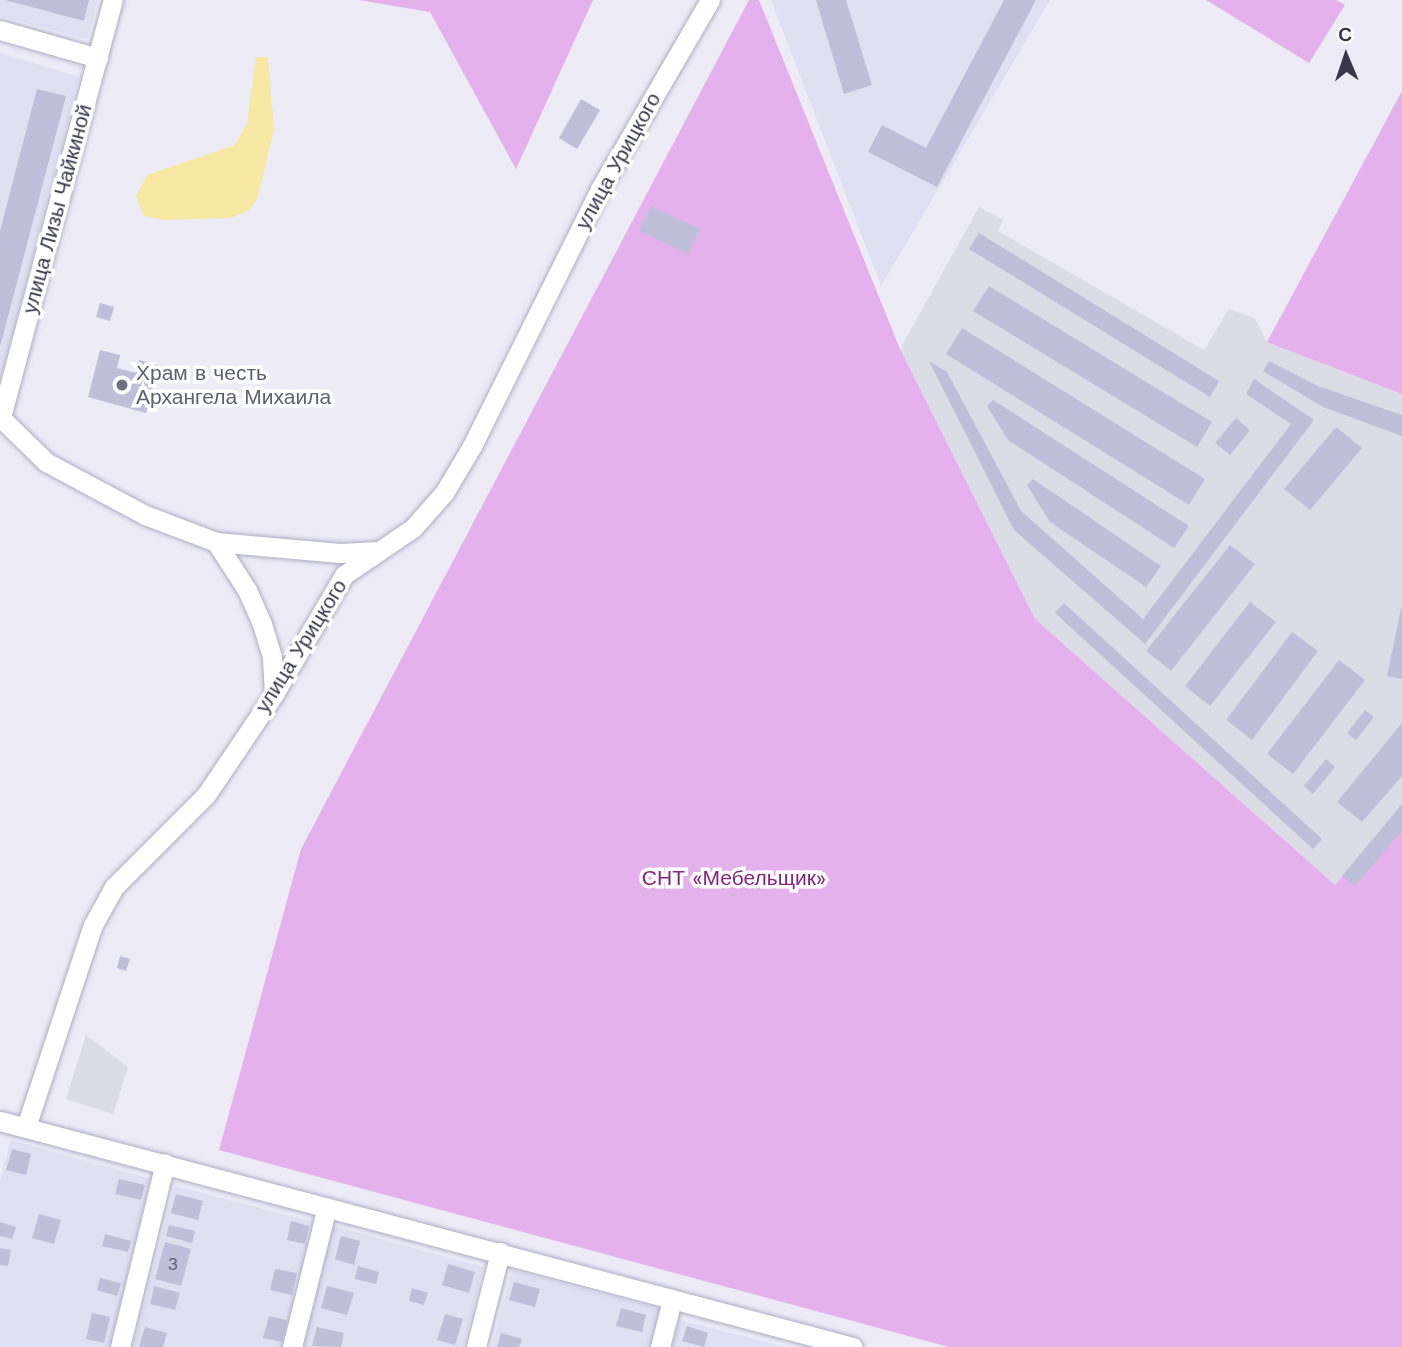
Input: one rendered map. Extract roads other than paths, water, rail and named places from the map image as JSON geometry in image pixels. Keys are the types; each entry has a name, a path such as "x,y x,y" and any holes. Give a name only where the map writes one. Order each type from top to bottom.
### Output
{"street":[{"name":"улица Лизы Чайкиной","path":"0,417 113,0"},
{"name":"улица Урицкого","path":"26,1127 93,925 114,887 206,796 274,694 344,575 374,551 413,528 444,493 472,446 600,189 710,0"},
{"path":"0,30 97,58"},
{"path":"0,417 46,462 145,515 216,542 341,553 374,551"},
{"path":"216,542 247,590 262,624 272,657 274,694"},
{"path":"1,1126 26,1127 165,1163 845,1346"},
{"path":"120,1347 165,1163"},
{"path":"292,1347 327,1207"},
{"path":"476,1347 500,1252"},
{"path":"660,1347 672,1300"}],"place":[{"name":"Храм в честь Архангела Михаила","path":"122,385"}],"park label":[{"name":"СНТ «Мебельщик»","path":"734,878"}]}
